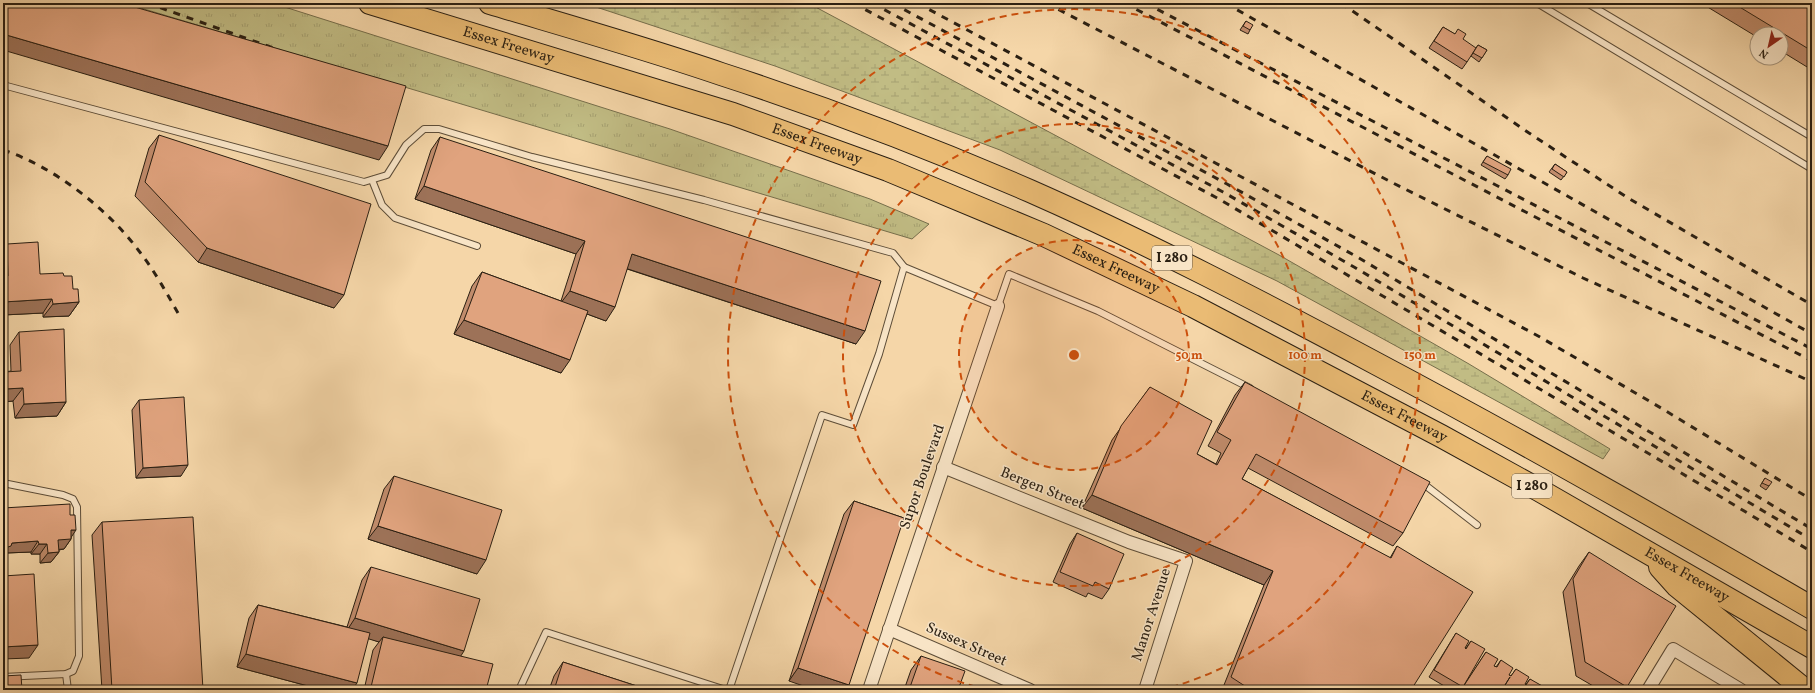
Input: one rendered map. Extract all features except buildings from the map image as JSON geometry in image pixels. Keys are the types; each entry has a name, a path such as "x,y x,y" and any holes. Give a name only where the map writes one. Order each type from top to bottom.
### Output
{"highway":[{"name":"Essex Freeway","path":"370,3 733,114 838,150 993,213 1095,258 1243,332 1441,436 1644,550 1812,647"},
{"name":"I 280","path":"490,3 670,57 775,92 926,148 1066,208 1231,287 1482,420 1669,524 1812,608"},
{"path":"1644,550 1677,586 1805,690"}],"street":[{"name":"Supor Boulevard","path":"869,690 998,306"},
{"name":"Bergen Street","path":"943,467 1129,542"},
{"name":"Manor Avenue","path":"1129,542 1186,562 1145,690"},
{"name":"Sussex Street","path":"889,629 1030,690"},
{"path":"1648,690 1673,649 1741,690"}],"lane":[{"path":"1537,3 1812,169"},
{"path":"1587,3 1812,137"},
{"path":"3,85 364,182 387,175 406,145 424,129 439,129 532,157 704,200 893,253 905,268 998,306"},
{"path":"372,180 382,205 395,218 477,246"},
{"path":"729,690 822,416 853,424 879,354 904,267 905,268"},
{"name":"Supor Boulevard","path":"998,306 1009,274 1098,311 1255,390"},
{"path":"1411,477 1425,484 1477,525"},
{"path":"3,483 63,495 73,499 77,507 78,656 73,671 66,674 3,677"},
{"path":"519,690 546,632 726,690"},
{"path":"66,674 68,690"}],"green space":[{"path":"124,3 272,3 670,129 870,199 929,224 912,239"},
{"path":"584,3 808,3 1279,255 1469,364 1610,449 1603,459 1277,281 1000,150 775,66"}],"railway":[{"path":"147,3 279,50"},
{"path":"853,3 1219,199 1812,552"},
{"path":"872,3 1223,192 1354,267 1812,540"},
{"path":"892,3 1227,184 1359,258 1812,529"},
{"path":"917,3 1540,337 1661,408 1812,500"},
{"path":"1046,3 1395,184 1583,278 1812,382"},
{"path":"1124,3 1812,361"},
{"path":"1145,3 1812,349"},
{"path":"1225,3 1812,334"},
{"path":"1341,3 1529,133 1628,198 1812,305"},
{"path":"3,150 22,157 60,178 96,205 126,235 144,258 160,281 178,313"}]}
